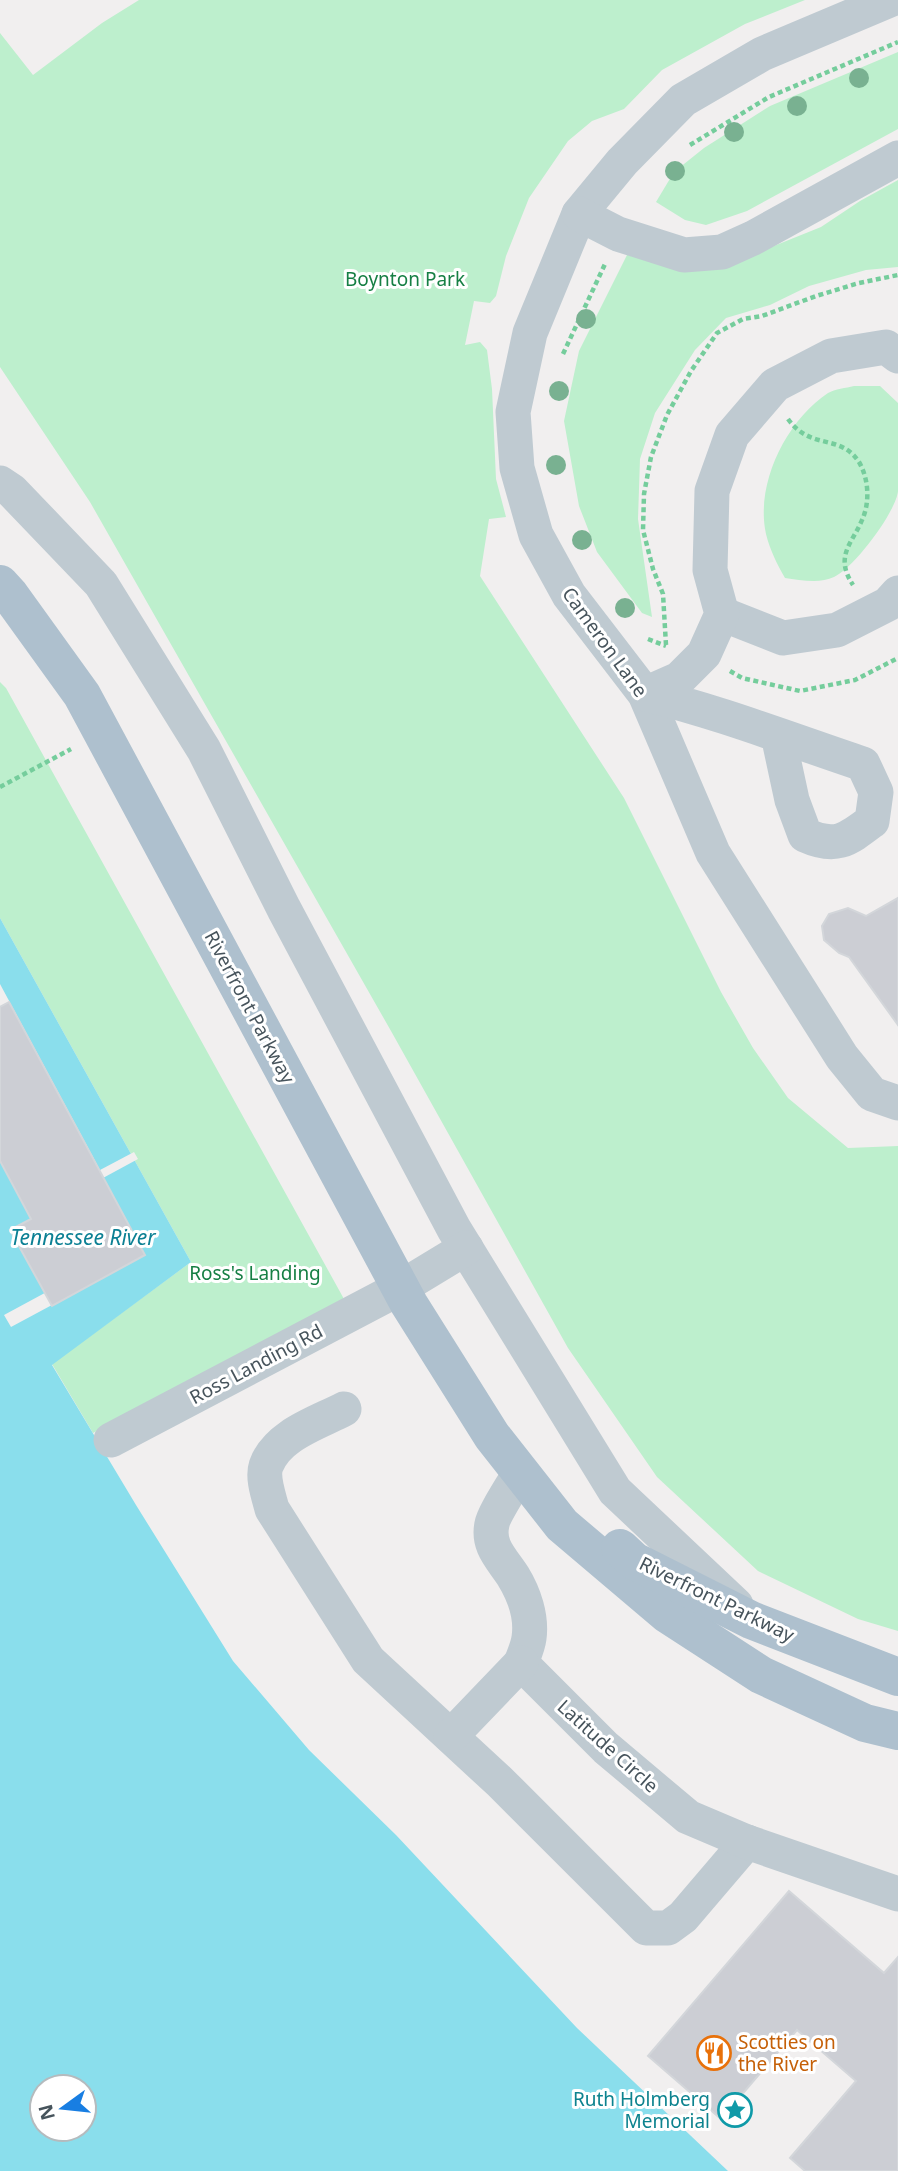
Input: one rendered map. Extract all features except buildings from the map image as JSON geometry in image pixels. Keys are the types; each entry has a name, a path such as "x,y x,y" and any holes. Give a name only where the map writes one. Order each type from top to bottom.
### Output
{"main road":[{"name":"Riverfront Parkway","path":"0,584 82,695 400,1288 492,1436 520,1472 562,1525 667,1614 761,1675 865,1723 898,1731"},
{"name":"Riverfront Parkway","path":"492,1436 634,1560 751,1620 898,1677"}],"street":[{"name":"Cameron Lane","path":"890,0 762,54 683,100 622,162 579,214 530,333 513,412 517,468 536,535 569,595 645,694 713,853 842,1057 872,1094 898,1103"},
{"path":"579,214 618,234 684,255 722,252 753,238 898,158"},
{"path":"645,694 679,679 704,654 722,614 710,570 712,491 732,435 775,385 831,356 886,346 898,356"},
{"path":"0,484 12,491 101,584 204,750 284,909 466,1248 615,1491 751,1620"},
{"path":"722,614 783,638 837,630 885,603"},
{"path":"645,694 778,735"},
{"name":"Ross Landing Rd","path":"111,1440 400,1288 466,1248"},
{"path":"344,1409 282,1442 266,1467 272,1509 369,1660 451,1736 646,1928 668,1928 683,1917 747,1842"},
{"path":"451,1736 521,1663 529,1638 528,1613 522,1592 512,1573 499,1558 491,1539 492,1521 520,1472"},
{"name":"Latitude Circle","path":"521,1663 606,1748 688,1817 894,1901"}],"path":[{"path":"682,152 769,97 898,42"},
{"path":"561,359 618,234"},
{"path":"768,394 796,430 809,438 848,448 861,465 867,485 868,503 862,520 847,545 845,563 850,581 885,603"},
{"path":"643,638 666,646 675,640"},
{"path":"726,668 742,678 800,691 855,680 898,658"},
{"path":"0,788 72,749"}],"green space":[{"name":"Boynton Park","path":"139,0 805,0 745,24 662,70 624,109 592,121 568,141 529,198 506,256 496,296 490,303 474,301 465,345 480,342 487,350 492,389 496,479 506,517 489,519 480,576 624,798 721,992 753,1048 788,1098 848,1148 898,1146 898,1631 858,1619 758,1571 657,1477 568,1348 90,502 0,367 0,33 33,75 102,23"},
{"path":"898,52 898,129 747,211 706,225 685,220 656,202 674,172 704,148 770,106"},
{"path":"898,180 898,267 866,270 809,286 770,305 726,318 695,350 655,413 640,459 638,519 652,617 642,613 597,552 579,506 564,421 579,351 629,251 717,269 821,227"},
{"path":"854,386 880,386 898,403 898,491 895,500 873,538 842,572 823,580 785,578 766,534 764,515 765,495 777,455 799,420 813,405 828,393"},
{"name":"Ross's Landing","path":"0,682 6,688 344,1299 93,1433 52,1364 191,1262 0,918"}],"water":[{"name":"Tennessee River","path":"0,918 191,1262 52,1365 233,1661 309,1750 396,1835 577,2028 728,2171 0,2171"}],"pier":[{"path":"0,984 100,1170 134,1152 138,1159 103,1178 145,1255 11,1327 4,1315 128,1248 0,1011"}],"place":[{"name":"Scotties on the River","path":"714,2053"},
{"name":"Ruth Holmberg Memorial","path":"735,2110"}]}
